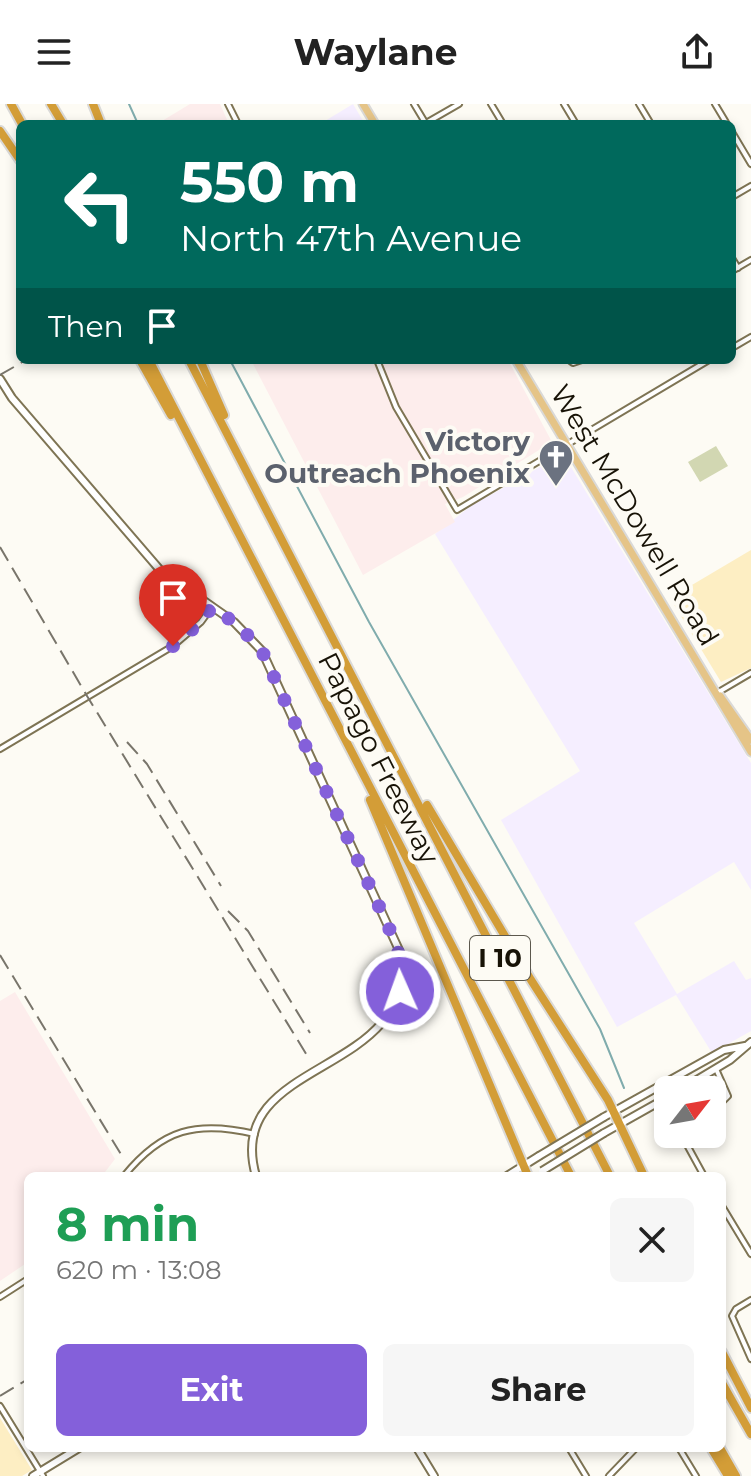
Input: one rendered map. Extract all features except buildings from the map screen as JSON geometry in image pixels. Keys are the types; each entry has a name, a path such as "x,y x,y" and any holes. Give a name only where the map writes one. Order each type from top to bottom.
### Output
{"highway":[{"path":"0,131 16,154"},
{"path":"142,364 213,486"},
{"name":"Papago Freeway","path":"151,364 569,1172"},
{"name":"Papago Freeway","path":"191,364 399,761 608,1172"},
{"path":"202,364 246,467"},
{"path":"352,755 526,1172"},
{"path":"399,761 608,1100 608,1115 642,1172"},
{"path":"726,1360 751,1408"},
{"path":"726,1390 751,1434"},
{"path":"713,1452 728,1476"},
{"path":"722,1452 736,1476"}],"main road":[{"name":"West McDowell Road","path":"518,364 717,693 751,740"},
{"name":"West McDowell Road","path":"717,693 725,714 751,752"}],"street":[{"path":"433,120 459,104"},
{"path":"736,139 751,164"},
{"path":"736,265 738,268 751,260"},
{"path":"379,364 396,407 457,510 702,364"},
{"path":"0,379 12,398 160,570 248,634 275,672 401,961 400,991 385,1023 362,1041 287,1087 267,1108 255,1134 256,1172"},
{"path":"0,749 173,646 201,622 212,607"},
{"path":"717,693 751,673"},
{"path":"513,1172 724,1050 748,1044"},
{"path":"704,1076 748,1044"},
{"path":"724,1050 730,1060"},
{"path":"719,1076 716,1069 724,1050"},
{"path":"541,1172 654,1105"},
{"path":"128,1172 152,1146 186,1129 227,1127 255,1134"},
{"path":"689,1148 702,1172"},
{"path":"726,1213 751,1254"},
{"path":"0,1297 24,1282"},
{"path":"751,1300 736,1309 732,1316 751,1359"},
{"path":"0,1406 24,1445"},
{"path":"28,1452 42,1474"},
{"path":"33,1476 42,1474 73,1452"},
{"path":"419,1452 434,1476"},
{"path":"571,1452 586,1476"},
{"path":"609,1476 632,1452"},
{"path":"681,1452 696,1476"}],"shaded area":[{"path":"190,104 220,104 227,120 164,120"},
{"path":"353,104 363,120 327,120"},
{"path":"253,364 510,364 552,442 463,497 445,504 455,522 363,575"},
{"path":"563,454 751,763 751,890 734,862 634,923 677,994 734,961 746,980 751,978 751,1031 712,1053 676,995 617,1027 501,820 580,771 435,534 471,506"},
{"path":"751,550 751,668 721,682 670,598"},
{"path":"15,992 115,1159 105,1172 24,1172 24,1265 0,1281 0,1001"},
{"path":"0,1418 32,1470 22,1476 0,1476"}],"green space":[{"path":"716,446 728,466 700,482 688,462"}],"waterway":[{"path":"129,104 136,120"},
{"path":"232,364 369,622 600,1029 624,1088"}],"railway":[{"path":"0,375 19,364"},
{"path":"0,547 87,696 308,1057"},
{"path":"127,742 147,764 221,886"},
{"path":"228,911 248,931 310,1033"},
{"path":"0,955 122,1156"},
{"path":"0,1396 24,1381"}],"place":[{"name":"Victory Outreach Phoenix","path":"556,488"}],"route":[{"path":"173,646 201,622 212,607 239,626 262,651 275,672 399,950 400,991"}]}
